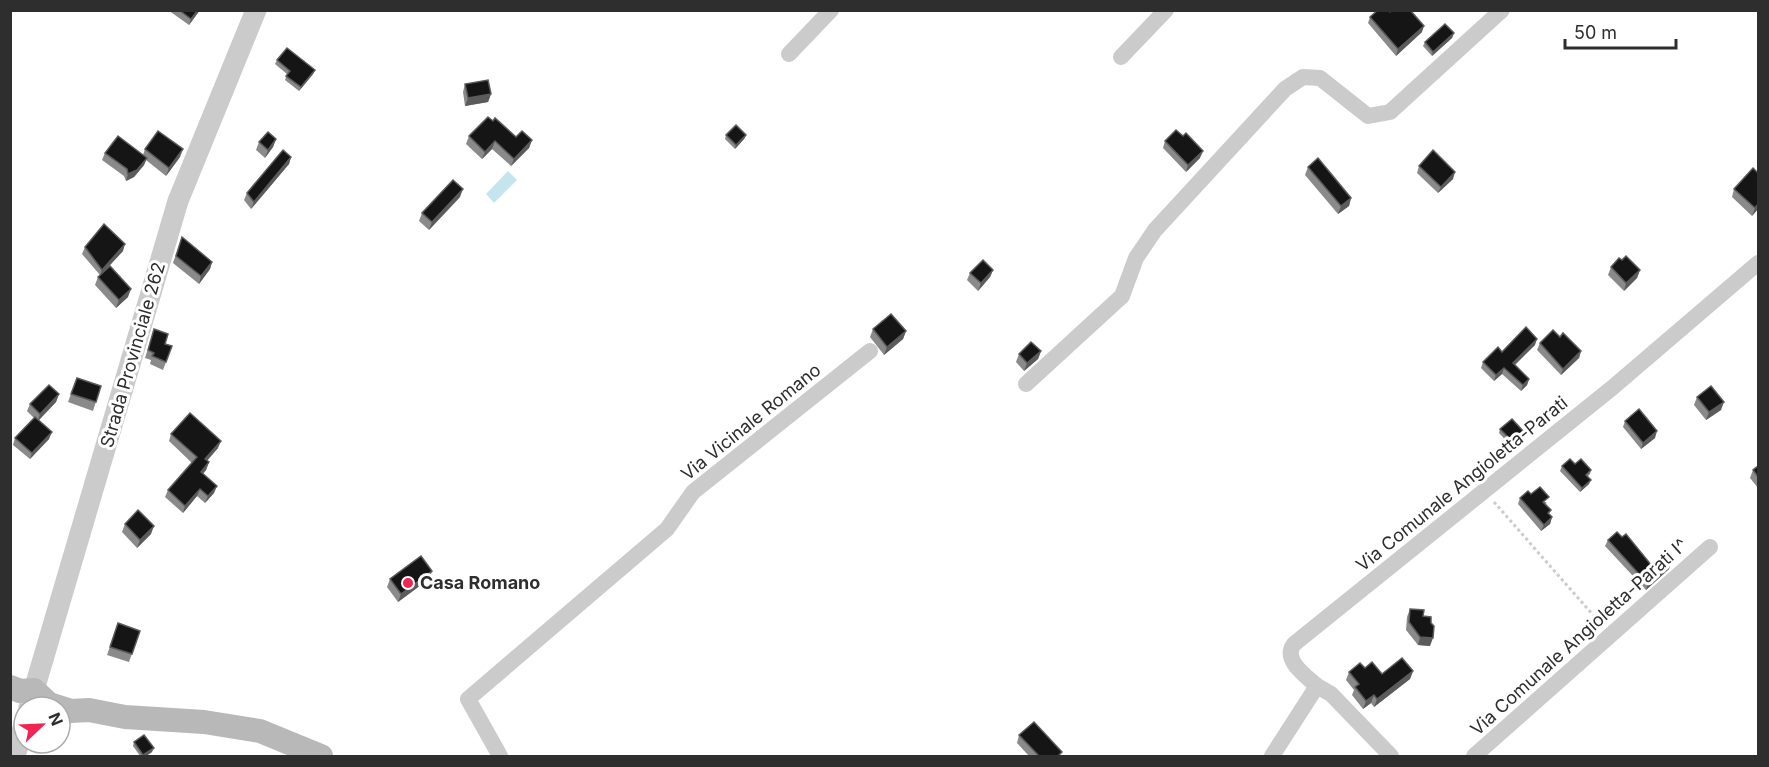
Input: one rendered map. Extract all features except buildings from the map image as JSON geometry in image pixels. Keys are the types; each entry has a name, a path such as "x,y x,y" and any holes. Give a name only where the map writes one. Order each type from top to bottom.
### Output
{"main road":[{"path":"10,674 22,678 30,695"},
{"path":"10,687 27,695"},
{"path":"72,711 88,710 125,717 204,722 260,730 321,756"}],"street":[{"name":"Strada Provinciale 262","path":"33,695 178,201 256,10"},
{"path":"789,54 831,10"},
{"path":"1121,57 1166,10"},
{"path":"1026,384 1122,296 1136,258 1155,230 1285,89 1303,77 1320,78 1368,117 1390,112 1502,10"},
{"name":"Via Comunale Angioletta-Parati","path":"1317,686 1296,666 1291,657 1290,649 1294,644 1485,491 1758,263"},
{"name":"Via Vicinale Romano","path":"500,756 468,699 667,529 693,492 870,351"},
{"name":"Via Comunale Angioletta-Parati I^","path":"1474,756 1710,547"},
{"path":"1272,756 1317,686 1331,694 1391,756"},
{"path":"260,730 284,756"}],"path":[{"path":"1485,491 1611,635"}],"water":[{"path":"508,171 517,180 494,203 486,194"}],"place":[{"name":"Casa Romano","path":"408,583"}]}
